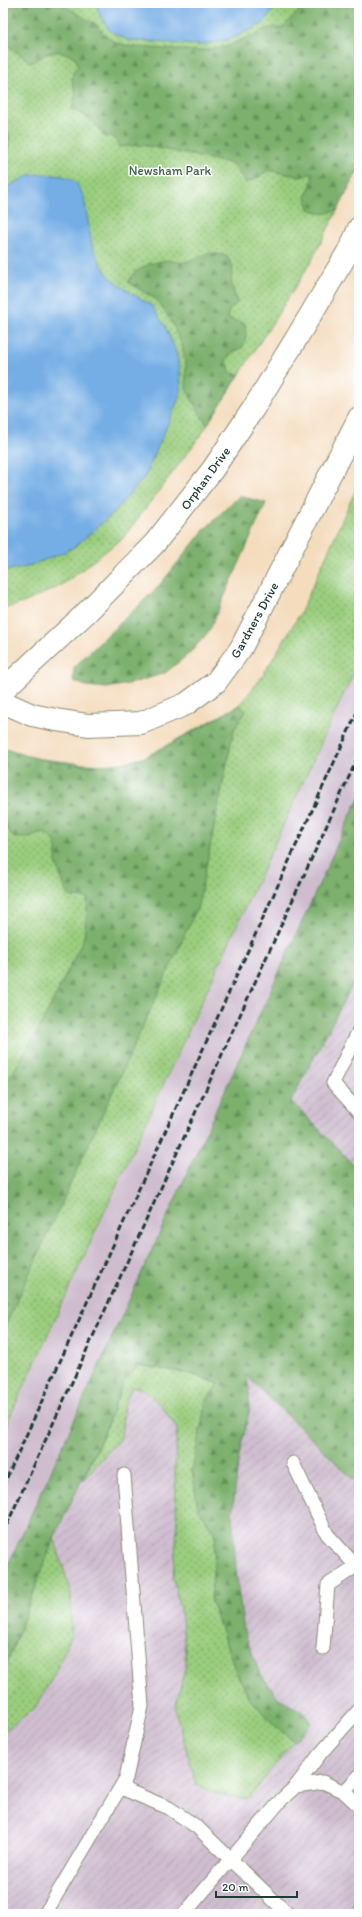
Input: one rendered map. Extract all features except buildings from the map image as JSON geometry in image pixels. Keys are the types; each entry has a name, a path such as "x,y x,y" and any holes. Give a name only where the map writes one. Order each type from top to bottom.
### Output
{"street":[{"name":"Orphan Drive","path":"3,690 85,614 155,543 213,469 299,334 351,247 359,228"},
{"name":"Gardners Drive","path":"3,702 32,714 56,720 88,725 141,723 186,704 216,682 242,648 359,418"}],"lane":[{"path":"359,1030 333,1083 359,1112"},
{"path":"293,1463 327,1534 357,1567 328,1585 322,1648"},
{"path":"45,1914 126,1778 142,1706 124,1475"},
{"path":"184,1914 282,1799 296,1786 320,1754 359,1710"},
{"path":"344,1792 359,1776"},
{"path":"296,1786 323,1782 344,1792 359,1806"},
{"path":"120,1788 169,1808 197,1827 288,1914"}],"shaded area":[{"path":"359,661 359,797 3,1576 3,1434"},
{"path":"359,972 359,1170 291,1101"},
{"path":"123,1353 246,1375 359,1485 359,1914 3,1914 3,1626"}],"green space":[{"name":"Newsham Park","path":"3,3 359,3 359,168 311,262 201,435 123,538 62,585 23,603 3,609"},
{"path":"3,3 59,3 97,25 104,34 116,43 134,47 198,51 225,47 269,28 282,28 307,3 359,3 359,168 338,210 323,214 309,209 306,196 312,182 312,173 301,177 268,170 259,177 246,183 233,164 143,145 119,147 114,137 103,136 97,126 82,114 72,109 76,94 72,81 73,71 78,66 75,57 62,52 52,52 31,63 6,44 3,47"},
{"path":"3,129 9,134 9,151 3,162"},
{"path":"210,253 227,256 233,267 231,282 237,303 229,310 227,318 245,324 246,336 243,347 233,352 226,359 231,373 240,374 207,425 186,389 186,365 182,345 171,321 157,300 128,282 135,272 149,264 167,260 182,263"},
{"path":"359,482 359,661 3,1432 3,748 26,757 85,764 110,765 143,758 240,705 263,675 301,612"},
{"path":"239,496 266,503 209,631 191,652 165,673 133,683 107,688 86,686 73,681 74,667 158,587 204,530"},
{"path":"240,705 246,711 234,729 198,906 3,1331 3,1089 42,1023 84,938 88,899 68,896 56,863 56,842 43,832 30,838 14,838 3,822 3,748 40,759 78,764 98,765 136,760 154,754"},
{"path":"359,797 359,972 291,1101 359,1170 359,1485 246,1375 249,1388 249,1412 239,1456 232,1515 237,1581 244,1631 259,1672 279,1699 303,1712 311,1723 304,1733 294,1741 275,1726 249,1698 235,1669 211,1600 216,1535 198,1509 192,1470 206,1401 219,1383 191,1374 139,1365 123,1382 104,1433 54,1538 3,1674 3,1576"},
{"path":"139,1365 191,1374 219,1384 206,1401 198,1509 216,1535 211,1600 235,1669 249,1698 275,1726 294,1741 248,1799 217,1794 196,1784 175,1709 186,1665 182,1618 173,1578 177,1529 175,1470 177,1429 164,1409 144,1389 132,1387 124,1405 121,1437 83,1480 104,1433 123,1382"},
{"path":"54,1538 71,1593 71,1637 53,1677 35,1708 3,1732 3,1674"}],"water":[{"path":"96,3 278,3 263,24 228,40 199,45 128,40 110,31 100,16"},
{"path":"41,174 63,176 72,179 77,184 84,198 92,246 101,264 109,276 125,289 151,305 165,326 175,349 180,369 181,393 145,477 112,514 76,546 26,567 3,571 3,189 30,175"}],"railway":[{"path":"3,1486 359,708"},
{"path":"3,1533 359,755"}]}
